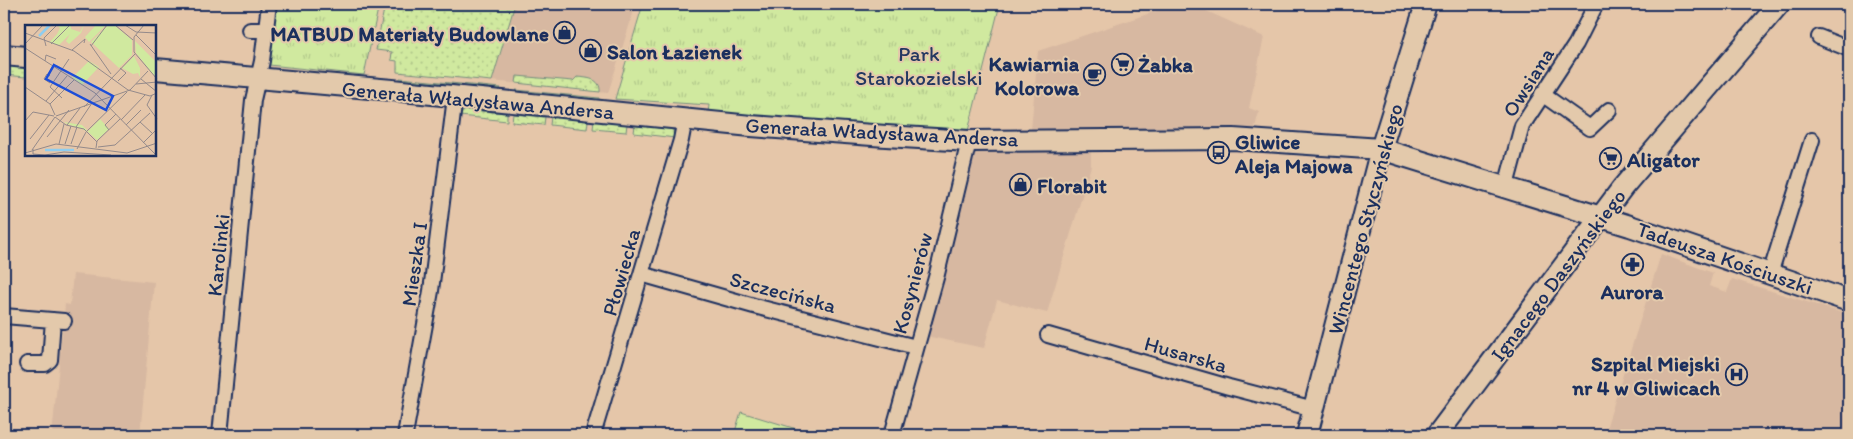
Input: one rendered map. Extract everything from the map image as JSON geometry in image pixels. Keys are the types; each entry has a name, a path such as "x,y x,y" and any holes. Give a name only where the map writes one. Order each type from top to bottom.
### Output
{"street":[{"name":"Karolinki","path":"220,435 253,100 258,80 269,4"},
{"name":"Wincentego Styczyńskiego","path":"1307,435 1382,149 1426,4"},
{"name":"Owsiana","path":"1506,186 1522,126 1576,44 1596,4"},
{"name":"Ignacego Daszyńskiego","path":"1437,435 1647,158 1779,4"},
{"path":"250,30 266,30"},
{"path":"1819,37 1849,49"},
{"path":"4,55 25,57"},
{"name":"Generała Władysława Andersa","path":"156,69 258,80 886,136 969,141 1215,139 1382,149 1601,217"},
{"path":"1542,94 1590,128 1610,110"},
{"name":"Mieszka I","path":"405,435 431,290 456,97"},
{"name":"Płowiecka","path":"593,435 681,140 684,119"},
{"path":"1770,274 1812,140"},
{"name":"Kosynierów","path":"892,435 937,274 969,141"},
{"name":"Tadeusza Kościuszki","path":"1601,217 1849,300"},
{"name":"Szczecińska","path":"641,274 754,306 916,347"},
{"path":"4,316 58,320 50,360 45,364 27,364"},
{"name":"Husarska","path":"1048,335 1229,388 1314,410"}],"shaded area":[{"path":"515,4 636,4 608,93 492,81"},
{"path":"1177,4 1191,4 1264,37 1249,108 1259,112 1254,131 1031,130 1038,51"},
{"path":"977,145 1091,145 1091,166 1047,313 997,300 984,348 926,336 957,228"},
{"name":"Szpital Miejski nr 4 w Gliwicach","path":"1661,254 1713,273 1709,286 1727,292 1732,279 1849,315 1849,435 1604,435"},
{"path":"73,274 154,282 140,435 52,435 65,304 70,305"}],"green space":[{"path":"276,4 379,4 364,75 269,65"},
{"path":"385,4 515,4 492,81 397,72 397,61 391,60 392,52 376,50"},
{"name":"Park Starokozielski","path":"643,4 1000,4 968,131 708,113 709,105 615,99"},
{"path":"4,65 25,67 25,77 4,75"},
{"path":"517,76 573,81 577,77 589,78 596,81 600,87 600,92 516,83"},
{"path":"400,78 501,88 497,91 399,82"},
{"path":"516,90 599,98 599,101 520,94"},
{"path":"467,110 507,113 507,121 460,116 462,112"},
{"path":"513,114 545,117 544,125 512,122"},
{"path":"551,117 588,121 587,129 550,125"},
{"path":"594,121 627,124 626,132 593,129"},
{"path":"635,125 673,130 675,138 634,133"},
{"path":"741,412 816,435 734,435"}],"place":[{"name":"MATBUD Materiały Budowlane","path":"565,33"},
{"name":"Salon Łazienek","path":"591,51"},
{"name":"Żabka","path":"1122,64"},
{"name":"Kawiarnia Kolorowa","path":"1095,75"},
{"name":"Gliwice Aleja Majowa","path":"1219,153"},
{"name":"Aligator","path":"1611,159"},
{"name":"Florabit","path":"1021,185"},
{"name":"Aurora","path":"1632,264"},
{"name":"Szpital Miejski nr 4 w Gliwicach","path":"1736,375"}]}
